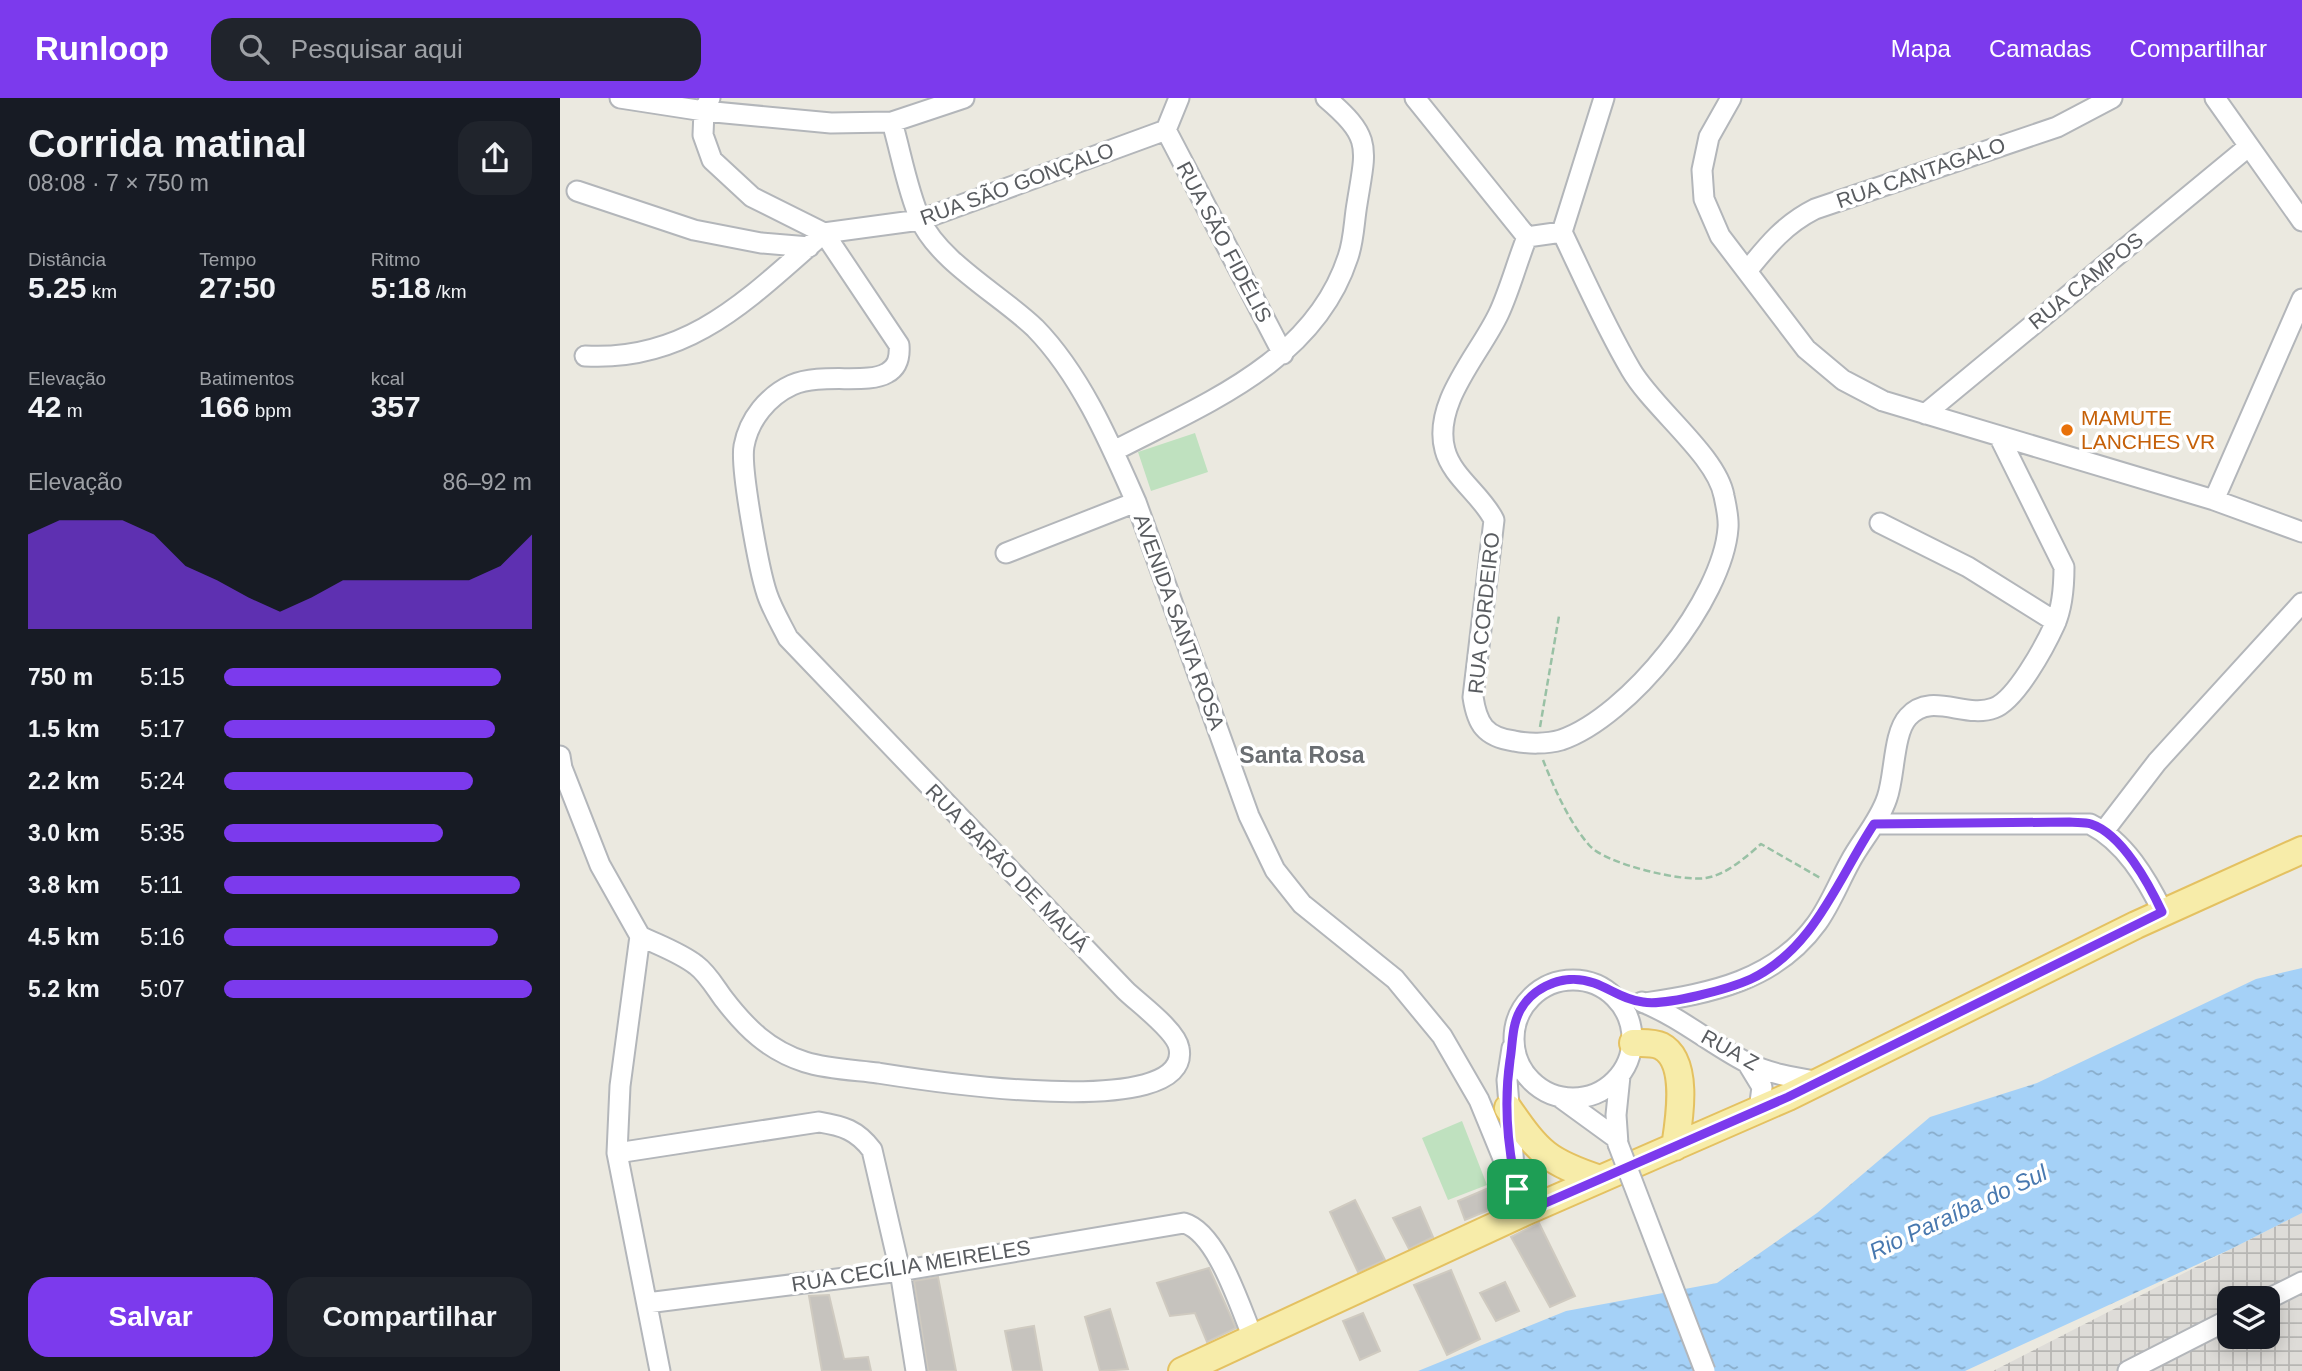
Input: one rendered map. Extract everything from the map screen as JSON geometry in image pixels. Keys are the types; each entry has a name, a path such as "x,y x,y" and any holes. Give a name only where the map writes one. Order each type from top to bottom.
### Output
{"main road":[{"path":"1182,1371 1254,1340 1521,1200 1600,1179 1759,1110 1821,1082 2162,912 2302,850"},
{"path":"1633,1043 1662,1046 1670,1053 1677,1070 1681,1093 1675,1147"},
{"path":"1508,1108 1531,1142 1545,1156 1566,1168 1600,1179"}],"street":[{"path":"620,98 708,104 831,123 892,122 964,98"},
{"path":"1166,130 1179,98"},
{"path":"1114,452 1255,377 1283,354 1335,288 1349,255 1364,159 1363,138 1352,120 1326,98"},
{"path":"1415,98 1527,237 1562,232 1601,100"},
{"path":"1731,98 1709,137 1702,170 1703,199 1720,236 1806,349 1843,380 1884,401 2000,438 2214,500 2302,532"},
{"name":"RUA CANTAGALO","path":"1747,271 1774,236 1794,219 1815,209 2057,127 2112,98"},
{"path":"2215,98 2302,221"},
{"path":"585,356 620,358 660,349 699,333 736,307 824,233 752,197 731,181 712,160 703,135 708,104"},
{"path":"892,122 920,220"},
{"name":"RUA SÃO GONÇALO","path":"824,233 920,220 1166,130"},
{"name":"RUA SÃO FIDÉLIS","path":"1166,130 1283,354"},
{"name":"RUA CAMPOS","path":"1925,414 2248,148"},
{"path":"577,191 694,230 761,243 808,247"},
{"name":"AVENIDA SANTA ROSA","path":"920,220 936,243 1003,299 1059,356 1114,452 1136,502 1249,817 1275,870 1302,904 1395,979 1442,1036 1479,1100 1521,1200"},
{"name":"RUA CORDEIRO","path":"1527,237 1500,311 1445,412 1442,432 1445,452 1456,470 1487,505 1494,520 1473,696 1476,718 1487,733 1502,740 1537,743 1560,741 1589,727 1650,677 1684,631 1718,573 1729,527 1724,493 1708,462 1658,408 1631,371 1562,232"},
{"name":"RUA BARÃO DE MAUÁ","path":"640,936 698,966 745,1027 773,1049 807,1062 992,1090 1047,1093 1150,1083 1169,1074 1177,1063 1179,1048 1172,1034 1125,990 817,671 788,638 767,594 746,484 744,447 753,421 769,400 792,385 820,377 886,374 900,357 899,345 824,233"},
{"path":"2214,500 2302,299"},
{"path":"1521,1200 1508,1108 1507,1080 1515,1023 1523,1005 1537,990 1555,981 1575,979 1594,983 1612,993 1645,1003 1699,995 1751,979 1787,956 1817,922 1874,824 1893,780 1900,733 1906,718 1919,708 1934,705 1971,711 1993,708 2012,695 2056,622 2064,588 2064,567 2000,438"},
{"path":"1006,553 1136,502"},
{"path":"1880,523 1968,567 2056,622"},
{"path":"2104,831 2157,762 2302,603"},
{"path":"560,756 562,768 600,865 640,936 620,1086 617,1153 660,1371"},
{"path":"1874,824 2090,824 2104,831 2141,873 2162,912"},
{"path":"1561,1097 1594,1095 1620,1076 1629,1060 1633,1043 1628,1016 1612,993"},
{"name":"RUA Z","path":"1645,1003 1748,1064 1788,1077 1821,1082"},
{"path":"1513,1043 1517,1062 1528,1078 1543,1091 1561,1097 1617,1141"},
{"path":"1748,1064 1762,1087 1759,1110"},
{"path":"1620,1076 1617,1141 1704,1371"},
{"path":"617,1153 819,1122 844,1126 862,1136 872,1150 900,1271 916,1371"},
{"name":"RUA CECÍLIA MEIRELES","path":"647,1303 900,1271 1174,1223 1194,1226 1210,1240 1254,1340"},
{"path":"2280,1293 2302,1282"},
{"path":"2128,1371 2217,1326"}],"path":[{"path":"1559,616 1537,743 1554,788 1590,847 1628,865 1677,879 1709,878 1742,860 1761,844 1836,887"}],"shaded area":[{"path":"2302,1213 2302,1371 1993,1371"}],"green space":[{"path":"1195,433 1208,472 1151,491 1138,452"},
{"path":"1462,1121 1487,1185 1448,1200 1422,1138"}],"water":[{"name":"Rio Paraíba do Sul","path":"2302,968 2302,1213 2231,1249 1965,1371 1418,1371 1566,1311 1717,1283 1817,1213 1930,1117 2037,1083 2256,979"}],"building":[{"path":"1491,1187 1501,1205 1465,1220 1458,1201"},
{"path":"1355,1200 1385,1260 1358,1272 1330,1212"},
{"path":"1420,1207 1433,1237 1409,1249 1393,1218"},
{"path":"1539,1223 1575,1296 1550,1307 1511,1237"},
{"path":"1209,1268 1236,1328 1207,1342 1195,1313 1170,1316 1157,1283"},
{"path":"1451,1270 1480,1339 1447,1355 1414,1285"},
{"path":"938,1277 956,1371 928,1371 914,1281"},
{"path":"1505,1282 1519,1311 1496,1321 1480,1293"},
{"path":"829,1295 844,1359 868,1357 871,1371 822,1371 809,1296"},
{"path":"1110,1309 1128,1369 1100,1371 1085,1317"},
{"path":"1363,1313 1380,1351 1360,1360 1343,1321"},
{"path":"1034,1326 1042,1371 1013,1371 1005,1331"}],"place":[{"name":"MAMUTE LANCHES VR","path":"2067,430"}],"district":[{"name":"Santa Rosa","path":"1302,755"}],"route":[{"path":"1874,824 2090,824 2104,831 2134,863 2148,883 2162,912 1821,1082 1525,1212 1517,1189 1507,1080 1515,1023 1523,1005 1537,990 1555,981 1575,979 1594,983 1612,993 1645,1003 1699,995 1751,979 1787,956 1817,922 1874,824"}]}
